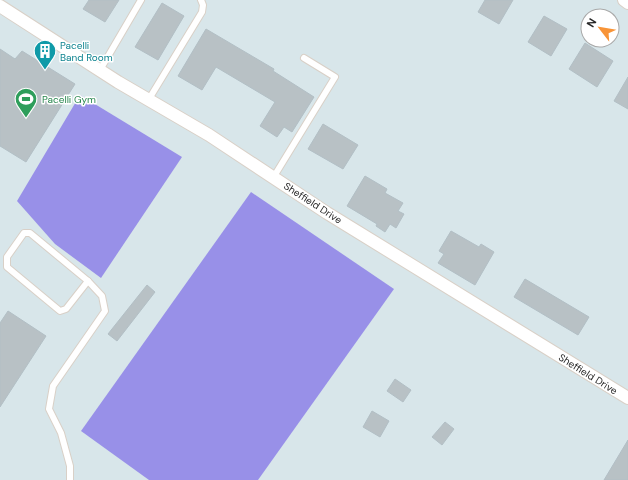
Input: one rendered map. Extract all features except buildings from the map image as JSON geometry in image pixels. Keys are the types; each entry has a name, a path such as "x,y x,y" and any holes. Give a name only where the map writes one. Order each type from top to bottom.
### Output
{"street":[{"path":"624,0 628,3"},
{"name":"Sheffield Drive","path":"0,6 100,70 194,126 327,213 628,398"}],"lane":[{"path":"100,70 141,0"},
{"path":"149,99 202,12 203,5 201,0"},
{"path":"273,178 335,77 304,58"},
{"path":"70,480 70,466 60,433 49,409 53,386 105,311 102,296 88,281 30,233 24,232 7,257 7,267 60,311 66,309 88,281"}],"shaded area":[{"path":"80,95 182,157 101,278 55,244 17,201"},
{"path":"251,192 394,289 258,480 149,480 81,431"}],"place":[{"name":"Pacelli Band Room","path":"45,70"},
{"name":"Pacelli Gym","path":"26,118"}]}
